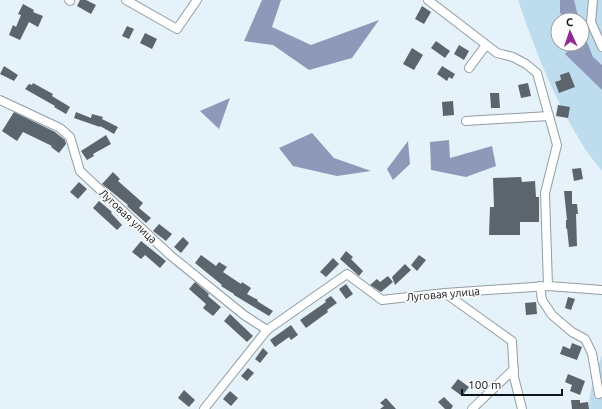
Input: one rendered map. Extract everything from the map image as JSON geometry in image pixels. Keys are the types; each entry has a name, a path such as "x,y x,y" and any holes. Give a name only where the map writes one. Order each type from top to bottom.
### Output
{"street":[{"path":"126,0 177,29 197,0"},
{"path":"428,0 497,53 513,57 526,64 537,73 558,145 545,193 544,286 542,300 552,315 572,332 585,339 592,353 599,394"},
{"path":"593,0 591,22 602,47"},
{"path":"469,68 486,45"},
{"name":"Луговая улица","path":"0,100 60,128 70,137 80,171 170,255 244,315 267,330"},
{"path":"466,120 549,116"},
{"name":"Луговая улица","path":"204,409 267,330 347,274 382,300 445,293 544,286 602,290"},
{"path":"445,293 512,341 514,377 520,408"},
{"path":"472,409 514,369"}],"shaded area":[{"path":"262,0 281,0 272,27 311,45 379,20 352,58 309,70 273,45 244,41"},
{"path":"518,0 602,0 602,171 584,148 572,127 538,56"},
{"path":"560,0 574,0 577,12 560,12"},
{"path":"590,49 593,57 602,65 602,90 565,54 567,52 590,52"},
{"path":"230,98 219,129 200,111"},
{"path":"312,133 334,158 371,171 337,176 293,166 279,148"},
{"path":"449,140 450,158 492,146 496,166 466,177 431,170 430,142"},
{"path":"408,141 410,164 393,180 387,169"},
{"path":"602,355 602,409 589,409 593,382"}],"building":[{"path":"80,0 86,0 96,5 91,14 77,6"},
{"path":"23,4 34,10 33,12 43,16 38,27 29,22 20,40 9,35 13,25 16,27 21,15 18,14"},
{"path":"422,6 431,12 424,24 415,19"},
{"path":"127,26 134,29 129,39 122,36"},
{"path":"145,33 157,39 152,49 140,43"},
{"path":"436,41 450,51 445,58 431,48"},
{"path":"459,45 469,51 464,60 454,54"},
{"path":"412,48 423,55 414,70 403,64"},
{"path":"4,66 18,75 14,81 0,74"},
{"path":"442,66 455,74 452,79 449,77 447,81 437,74"},
{"path":"569,72 575,87 559,93 555,82 561,80 560,75"},
{"path":"33,83 53,94 52,96 70,107 66,114 25,89 29,84 32,85"},
{"path":"528,83 531,96 521,98 518,85"},
{"path":"490,93 499,93 500,108 491,108"},
{"path":"453,101 454,115 443,116 442,102"},
{"path":"558,105 570,107 568,118 556,116"},
{"path":"14,112 55,132 65,140 66,144 59,153 51,147 52,146 23,132 17,141 2,131"},
{"path":"76,112 91,118 92,114 103,117 102,119 118,127 114,134 100,126 74,118"},
{"path":"106,135 111,144 93,154 94,156 87,160 81,151"},
{"path":"581,168 583,179 574,181 572,169"},
{"path":"113,172 120,179 118,181 143,203 139,208 151,218 146,223 127,206 128,205 102,184"},
{"path":"521,177 522,182 535,181 536,197 539,197 539,222 520,222 520,235 489,235 490,207 494,207 493,178"},
{"path":"79,182 87,189 78,199 70,192"},
{"path":"564,191 572,191 572,204 577,204 577,246 569,247 567,228 566,229 567,220"},
{"path":"99,201 112,212 111,213 122,225 117,230 93,208"},
{"path":"159,224 172,234 166,241 153,231"},
{"path":"183,237 189,243 181,253 174,247"},
{"path":"141,241 166,261 160,268 145,255 141,259 132,252"},
{"path":"346,251 353,257 351,259 363,271 359,276 340,259"},
{"path":"201,255 216,266 219,262 227,267 223,272 241,284 242,282 251,288 247,294 273,311 269,316 221,286 222,285 195,263"},
{"path":"419,255 426,260 417,271 411,265"},
{"path":"333,258 339,264 326,277 320,272"},
{"path":"405,264 411,270 395,285 392,277"},
{"path":"388,276 393,282 381,292 370,285 377,279 380,282"},
{"path":"195,282 221,307 213,316 203,308 206,304 189,289"},
{"path":"346,284 353,294 346,299 339,289"},
{"path":"331,296 337,303 327,310 328,312 306,328 300,320 326,302 325,300"},
{"path":"568,297 575,299 571,310 565,308"},
{"path":"536,302 537,314 526,315 525,303"},
{"path":"230,314 253,336 247,342 224,321"},
{"path":"291,325 298,335 291,340 289,337 275,347 270,340"},
{"path":"572,343 582,347 577,360 560,354 563,346 570,349"},
{"path":"263,348 268,353 260,363 255,359"},
{"path":"248,368 254,373 247,381 241,376"},
{"path":"568,374 585,381 580,395 570,391 572,385 565,382"},
{"path":"458,379 469,387 462,396 451,388"},
{"path":"184,390 195,400 189,407 178,398"},
{"path":"230,391 238,398 231,406 223,399"},
{"path":"444,397 453,406 451,409 445,409 438,402"},
{"path":"386,398 396,409 380,409 384,406 380,403"},
{"path":"571,400 580,400 580,403 588,402 589,409 572,409"}]}
